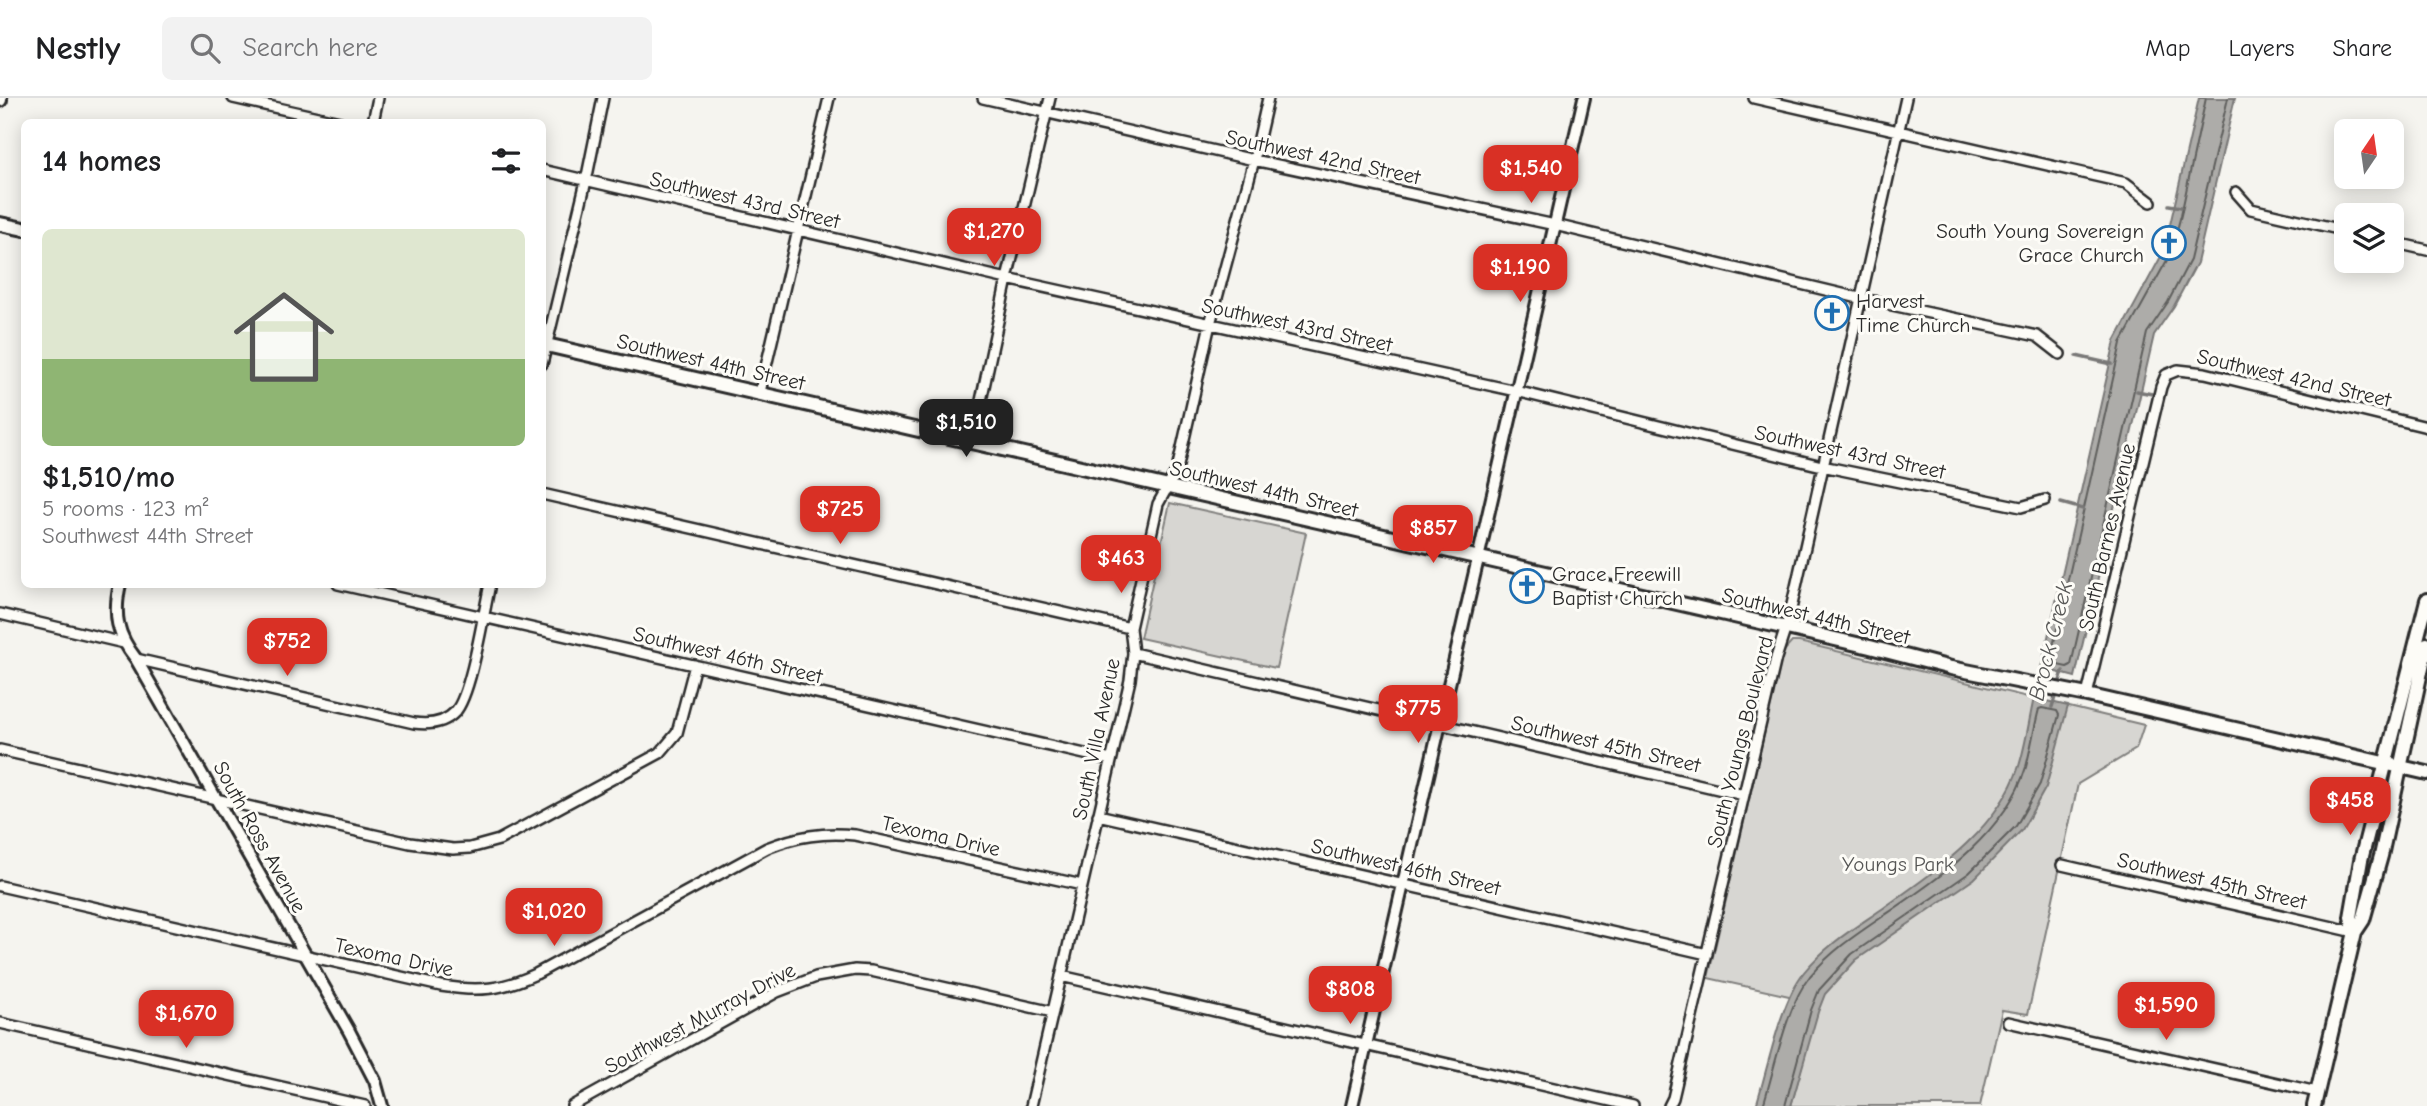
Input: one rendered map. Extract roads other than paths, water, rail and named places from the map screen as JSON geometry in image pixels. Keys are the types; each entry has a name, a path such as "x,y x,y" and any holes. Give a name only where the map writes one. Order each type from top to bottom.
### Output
{"main road":[{"path":"0,224 21,228"},
{"name":"Southwest 44th Street","path":"546,345 760,392 1951,668 2087,695 2427,773"},
{"path":"2355,932 2351,917 2361,860 2384,764 2424,623 2427,600"},
{"path":"2314,1106 2355,932 2363,919 2381,856 2427,644"}],"street":[{"path":"233,98 327,119"},
{"path":"374,119 378,98"},
{"path":"546,341 586,181 603,98"},
{"path":"760,392 829,98"},
{"name":"Southwest 42nd Street","path":"983,98 1555,225 1859,298 2037,337 2060,354"},
{"path":"972,443 1050,98"},
{"name":"South Villa Avenue","path":"1031,1106 1130,680 1133,653 1130,628 1158,504 1177,470 1210,324 1268,98"},
{"path":"1352,1106 1584,98"},
{"path":"1754,98 2126,183 2151,202"},
{"name":"South Youngs Boulevard","path":"1670,1106 1776,658 1786,628 1906,98"},
{"name":"Southwest 43rd Street","path":"546,171 1007,279 1517,391 1822,466 2021,507 2045,500"},
{"path":"2236,192 2251,209 2334,228"},
{"path":"2404,245 2427,250"},
{"name":"Southwest 42nd Street","path":"2161,387 2166,376 2178,370 2205,373 2427,427"},
{"name":"South Barnes Avenue","path":"2087,695 2161,387"},
{"path":"546,495 1130,628"},
{"name":"South Ross Avenue","path":"119,588 117,625 124,643 218,800 369,1067 382,1106"},
{"name":"Southwest 46th Street","path":"356,588 1111,760"},
{"path":"136,659 414,723 438,723 454,714 463,702 489,588"},
{"path":"0,614 124,643"},
{"name":"Southwest 45th Street","path":"1133,653 1744,794"},
{"path":"0,750 431,847 453,849 486,844 509,836 660,753 677,733 695,665"},
{"name":"Southwest 46th Street","path":"1098,815 1707,954"},
{"name":"Texoma Drive","path":"0,886 441,986 475,990 501,988 536,974 767,848 822,833 872,838 1082,886"},
{"name":"Southwest 45th Street","path":"2062,865 2355,932"},
{"name":"Southwest Murray Drive","path":"572,1106 777,992 796,983 835,972 855,970 889,974 1053,1012"},
{"path":"1061,976 1633,1106"},
{"path":"2008,1021 2317,1091"},
{"path":"0,1023 365,1106"}],"water":[{"name":"Brock Creek","path":"2199,98 2235,98 2197,263 2174,306 2154,335 2075,677 2041,668 2115,341 2164,251"},
{"name":"Brock Creek","path":"2034,698 2068,706 2046,787 2022,830 1974,879 1856,960 1825,994 1791,1106 1756,1106 1781,1018 1804,972 1831,945 1943,864 1980,830 2009,789 2019,766"}],"waterway":[{"path":"2169,205 2181,207"},
{"path":"2076,356 2112,364"},
{"path":"2137,391 2152,394"},
{"path":"2061,503 2083,509"},
{"path":"2099,564 2111,567"},
{"name":"Brock Creek","path":"2052,707 2063,671"}],"place":[{"name":"South Young Sovereign Grace Church","path":"2169,243"},
{"name":"Harvest Time Church","path":"1832,313"},
{"name":"Grace Freewill Baptist Church","path":"1527,586"}],"park label":[{"name":"Youngs Park","path":"1898,864"}]}
